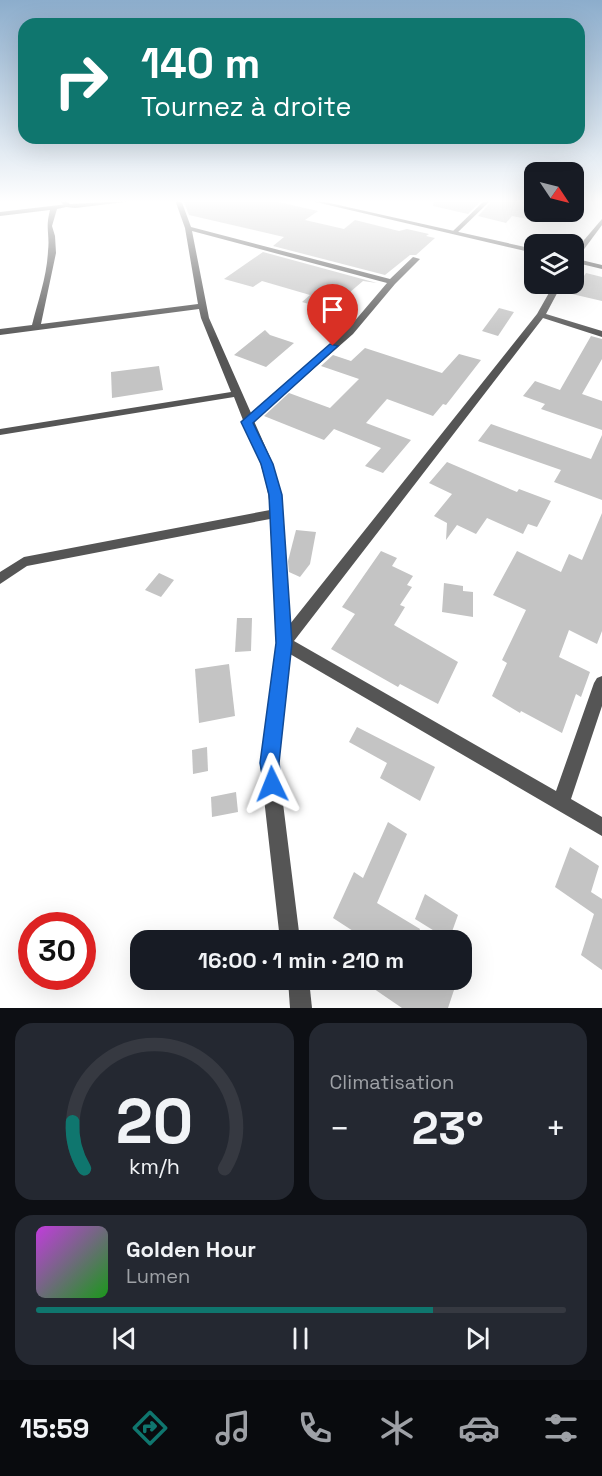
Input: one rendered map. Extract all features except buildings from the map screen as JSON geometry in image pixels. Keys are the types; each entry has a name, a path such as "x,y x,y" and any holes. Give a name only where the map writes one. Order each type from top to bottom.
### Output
{"street":[{"path":"36,328 52,247"},
{"path":"192,247 205,318 247,422 267,464 275,495 284,643 270,763 289,930"},
{"path":"260,247 392,282"},
{"path":"247,422 351,332 392,282 416,259"},
{"path":"584,262 602,267"},
{"path":"284,643 541,315 553,294"},
{"path":"0,332 203,306"},
{"path":"541,315 602,334"},
{"path":"0,432 236,394"},
{"path":"0,578 24,562 276,513"},
{"path":"284,643 602,827"},
{"path":"561,803 602,683"},
{"path":"300,990 301,1008"}],"route":[{"path":"272,784 270,763 284,643 275,495 267,464 247,422 333,346"}]}
